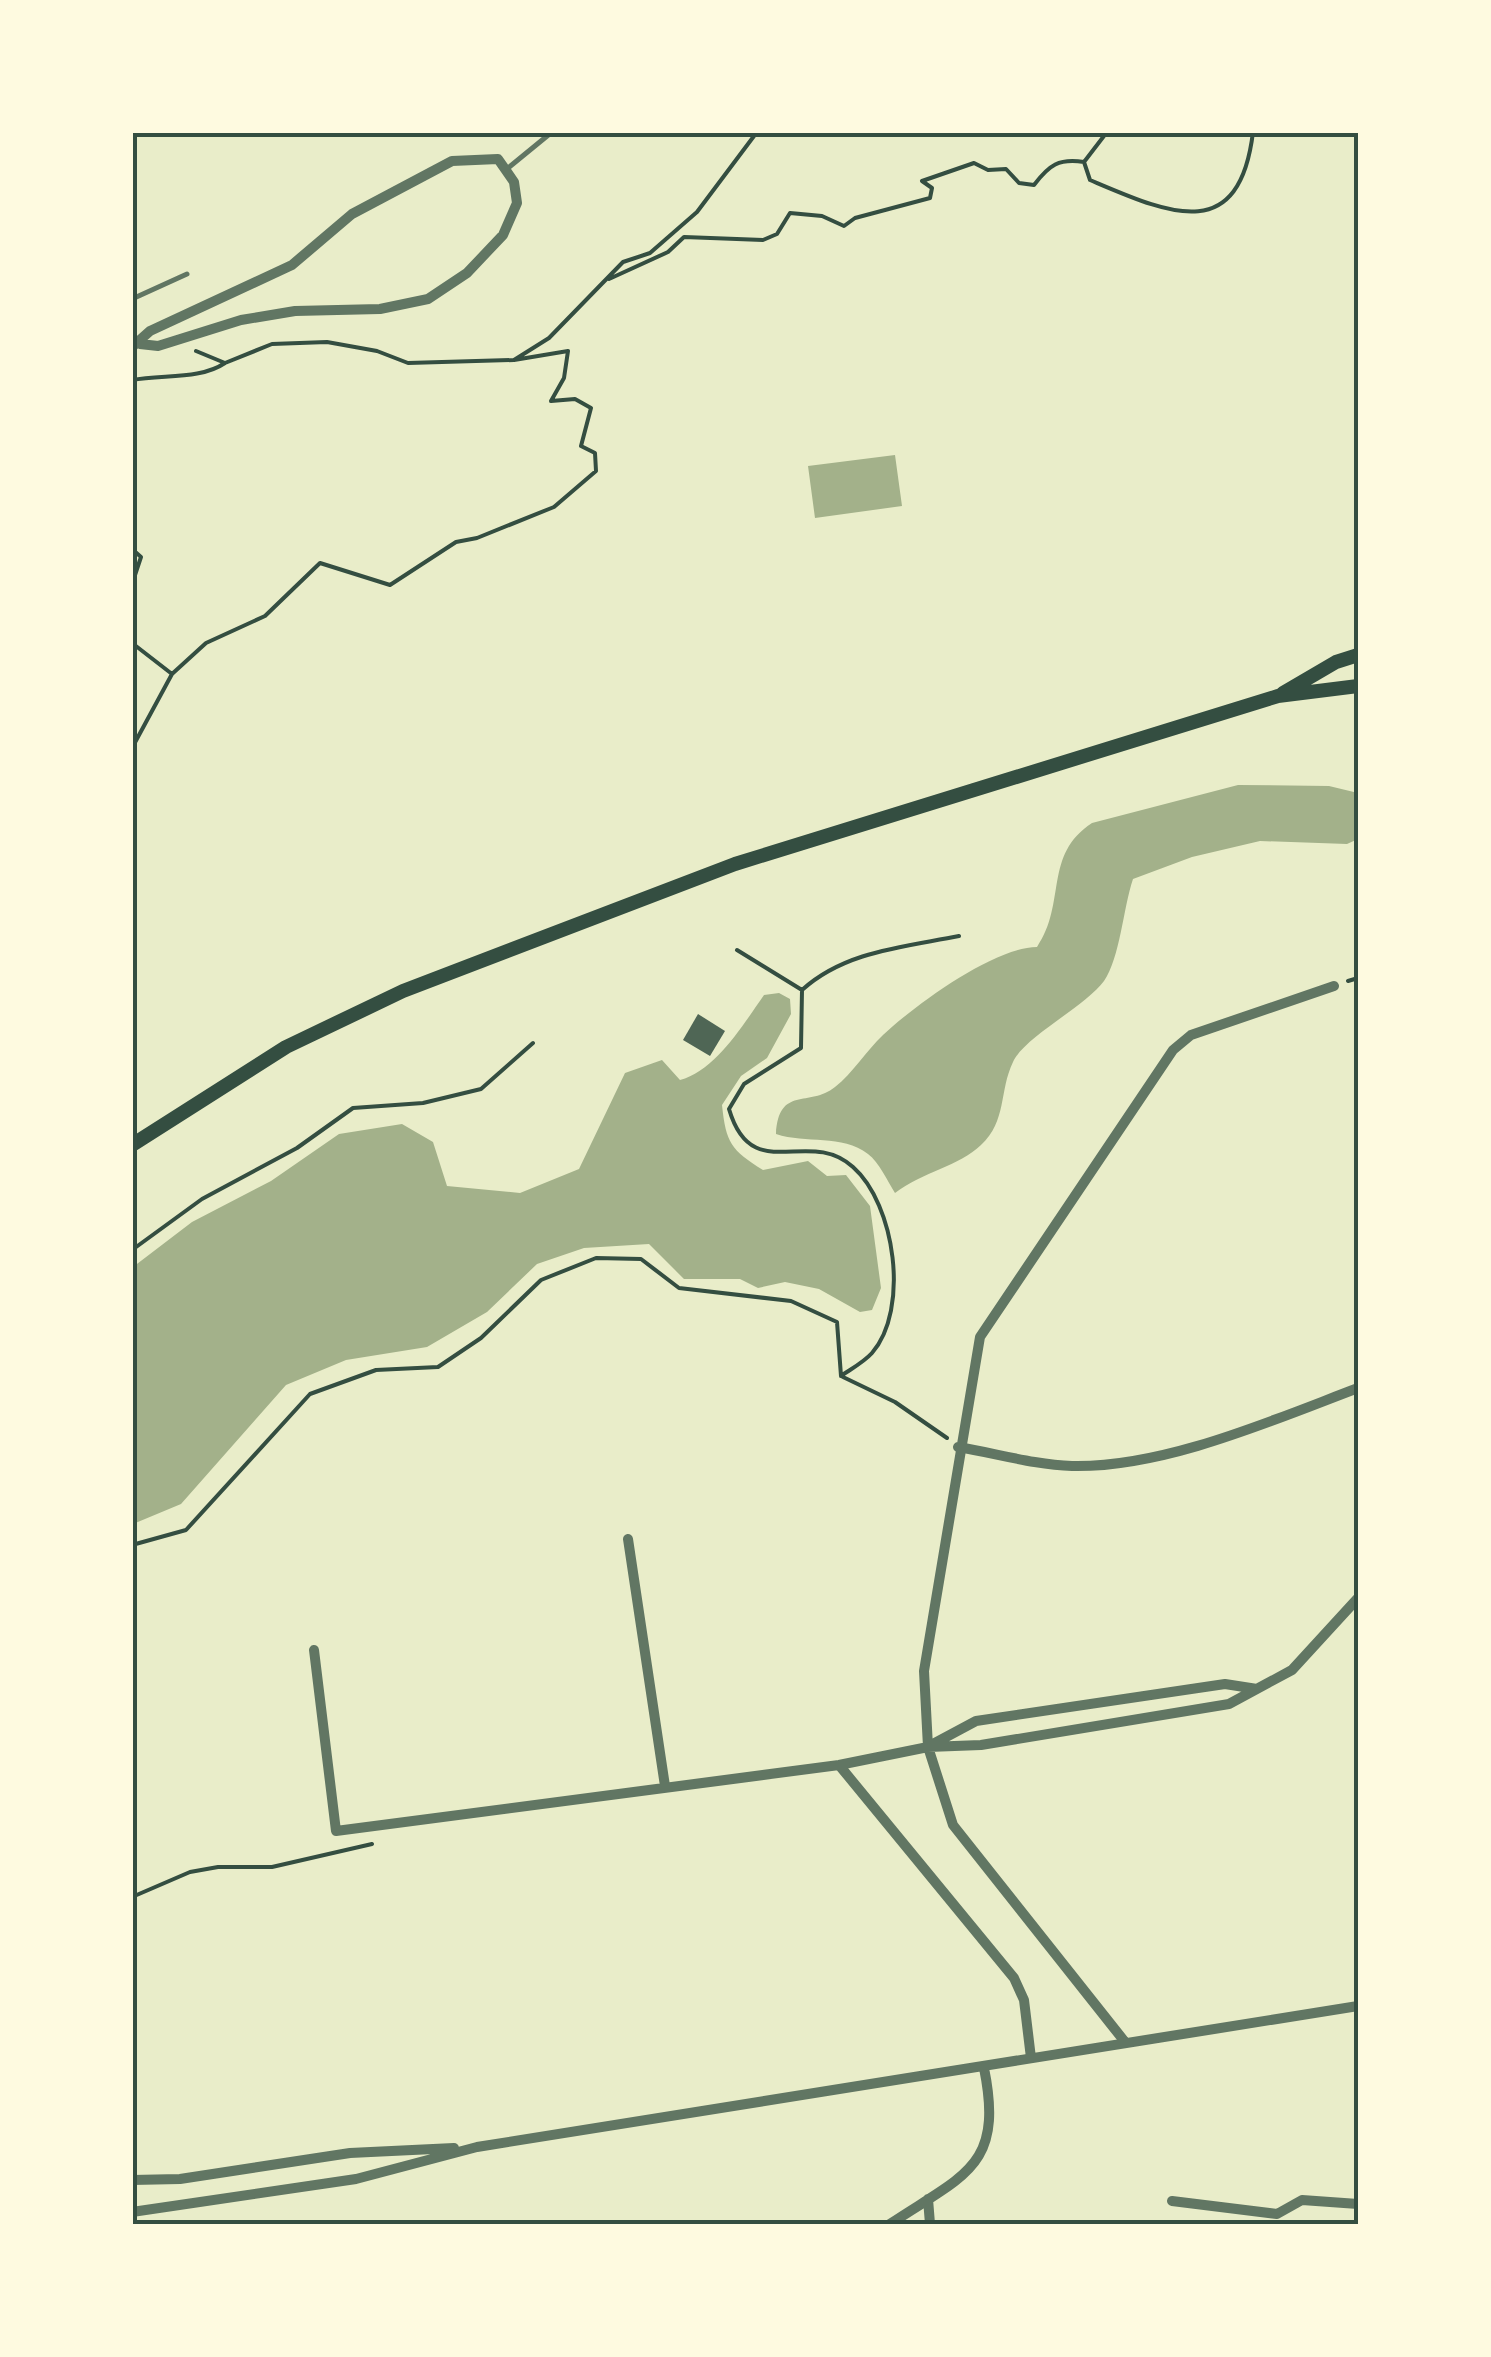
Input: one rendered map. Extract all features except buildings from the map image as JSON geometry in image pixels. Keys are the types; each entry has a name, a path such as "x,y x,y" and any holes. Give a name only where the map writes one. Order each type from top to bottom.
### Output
{"main road":[{"path":"1278,696 1336,662 1358,655"},
{"path":"132,1145 286,1047 403,991 735,864 1278,696 1358,686"}],"street":[{"path":"484,156 498,159 508,168 517,202 503,235 467,273 428,299 380,309 294,310 241,320 158,346 136,345 150,331 292,265 352,214 430,170 484,156"},
{"path":"1125,2042 953,1825 928,1747 924,1671 958,1447 986,1322 1082,1191 1173,1050 1191,1034 1334,986"},
{"path":"958,1447 1069,1466 1149,1457 1358,1388"},
{"path":"628,1539 664,1786"},
{"path":"314,1650 336,1831 838,1765 928,1747 981,1745 1230,1704 1292,1670 1358,1598"},
{"path":"928,1747 976,1721 1225,1684 1257,1689"},
{"path":"838,1765 1014,1978 1024,2000 1031,2058"},
{"path":"132,2212 356,2180 478,2148 1358,2006"},
{"path":"890,2224 959,2178 983,2152 992,2110 984,2068"},
{"path":"132,2180 180,2179 350,2153 478,2148"},
{"path":"928,2199 930,2224"},
{"path":"1172,2202 1275,2219 1302,2200 1358,2204"}],"lane":[{"path":"508,168 552,132"},
{"path":"132,298 187,274"}],"path":[{"path":"514,360 550,338 624,262 650,253 697,212 756,132"},
{"path":"1084,162 1107,132"},
{"path":"1084,162 1090,180 1147,206 1178,210 1214,208 1235,196 1249,164 1253,132"},
{"path":"600,283 668,252 684,236 763,240 778,234 790,213 805,212 844,226 855,218 930,198 932,188 922,181 974,162 988,170 1006,169 1020,183 1034,184 1049,165 1067,160 1084,162"},
{"path":"184,338 196,351 225,363"},
{"path":"132,380 172,373 209,374 225,363 272,344 328,342 377,351 408,363 514,360 557,350 570,353 564,378 549,396 559,402 581,400 591,408 581,446 596,453 598,460 596,471 554,507 478,538 456,542 390,585 320,563 265,616 206,643 172,674 132,748"},
{"path":"132,549 141,557 132,584"},
{"path":"132,643 172,674"},
{"path":"841,1376 873,1352 894,1284 889,1228 874,1193 852,1166 823,1149 783,1154 752,1148 736,1136 728,1110 744,1084 801,1048 802,990 822,971 845,960 959,936"},
{"path":"737,950 802,990"},
{"path":"132,1250 202,1199 297,1148 353,1108 424,1103 482,1088 533,1043"},
{"path":"132,1545 186,1530 310,1394 376,1370 438,1367 481,1338 540,1280 596,1258 641,1260 679,1288 791,1301 837,1322 841,1376"},
{"path":"841,1376 896,1402 958,1447"},
{"path":"132,1897 190,1872 218,1866 272,1867 357,1850 377,1842 392,1824"}],"shaded area":[{"path":"895,455 902,506 815,518 808,466"},
{"path":"1238,785 1329,786 1358,793 1358,839 1347,844 1260,841 1192,857 1133,879 1114,960 1104,981 1019,1052 1009,1073 995,1126 972,1152 895,1193 876,1162 858,1148 776,1134 778,1119 789,1103 835,1087 883,1035 934,994 999,957 1037,947 1051,914 1067,850 1092,823"},
{"path":"779,993 790,999 791,1014 767,1058 741,1076 722,1105 726,1128 737,1151 763,1170 808,1161 827,1176 846,1175 870,1206 881,1288 872,1310 860,1312 819,1289 785,1282 758,1288 740,1279 684,1279 649,1244 584,1248 537,1264 487,1312 427,1347 346,1360 286,1385 181,1504 133,1524 133,1267 192,1222 271,1181 339,1134 402,1124 433,1142 447,1186 520,1193 579,1169 625,1073 662,1060 680,1080 693,1075 727,1045 764,995"}]}
